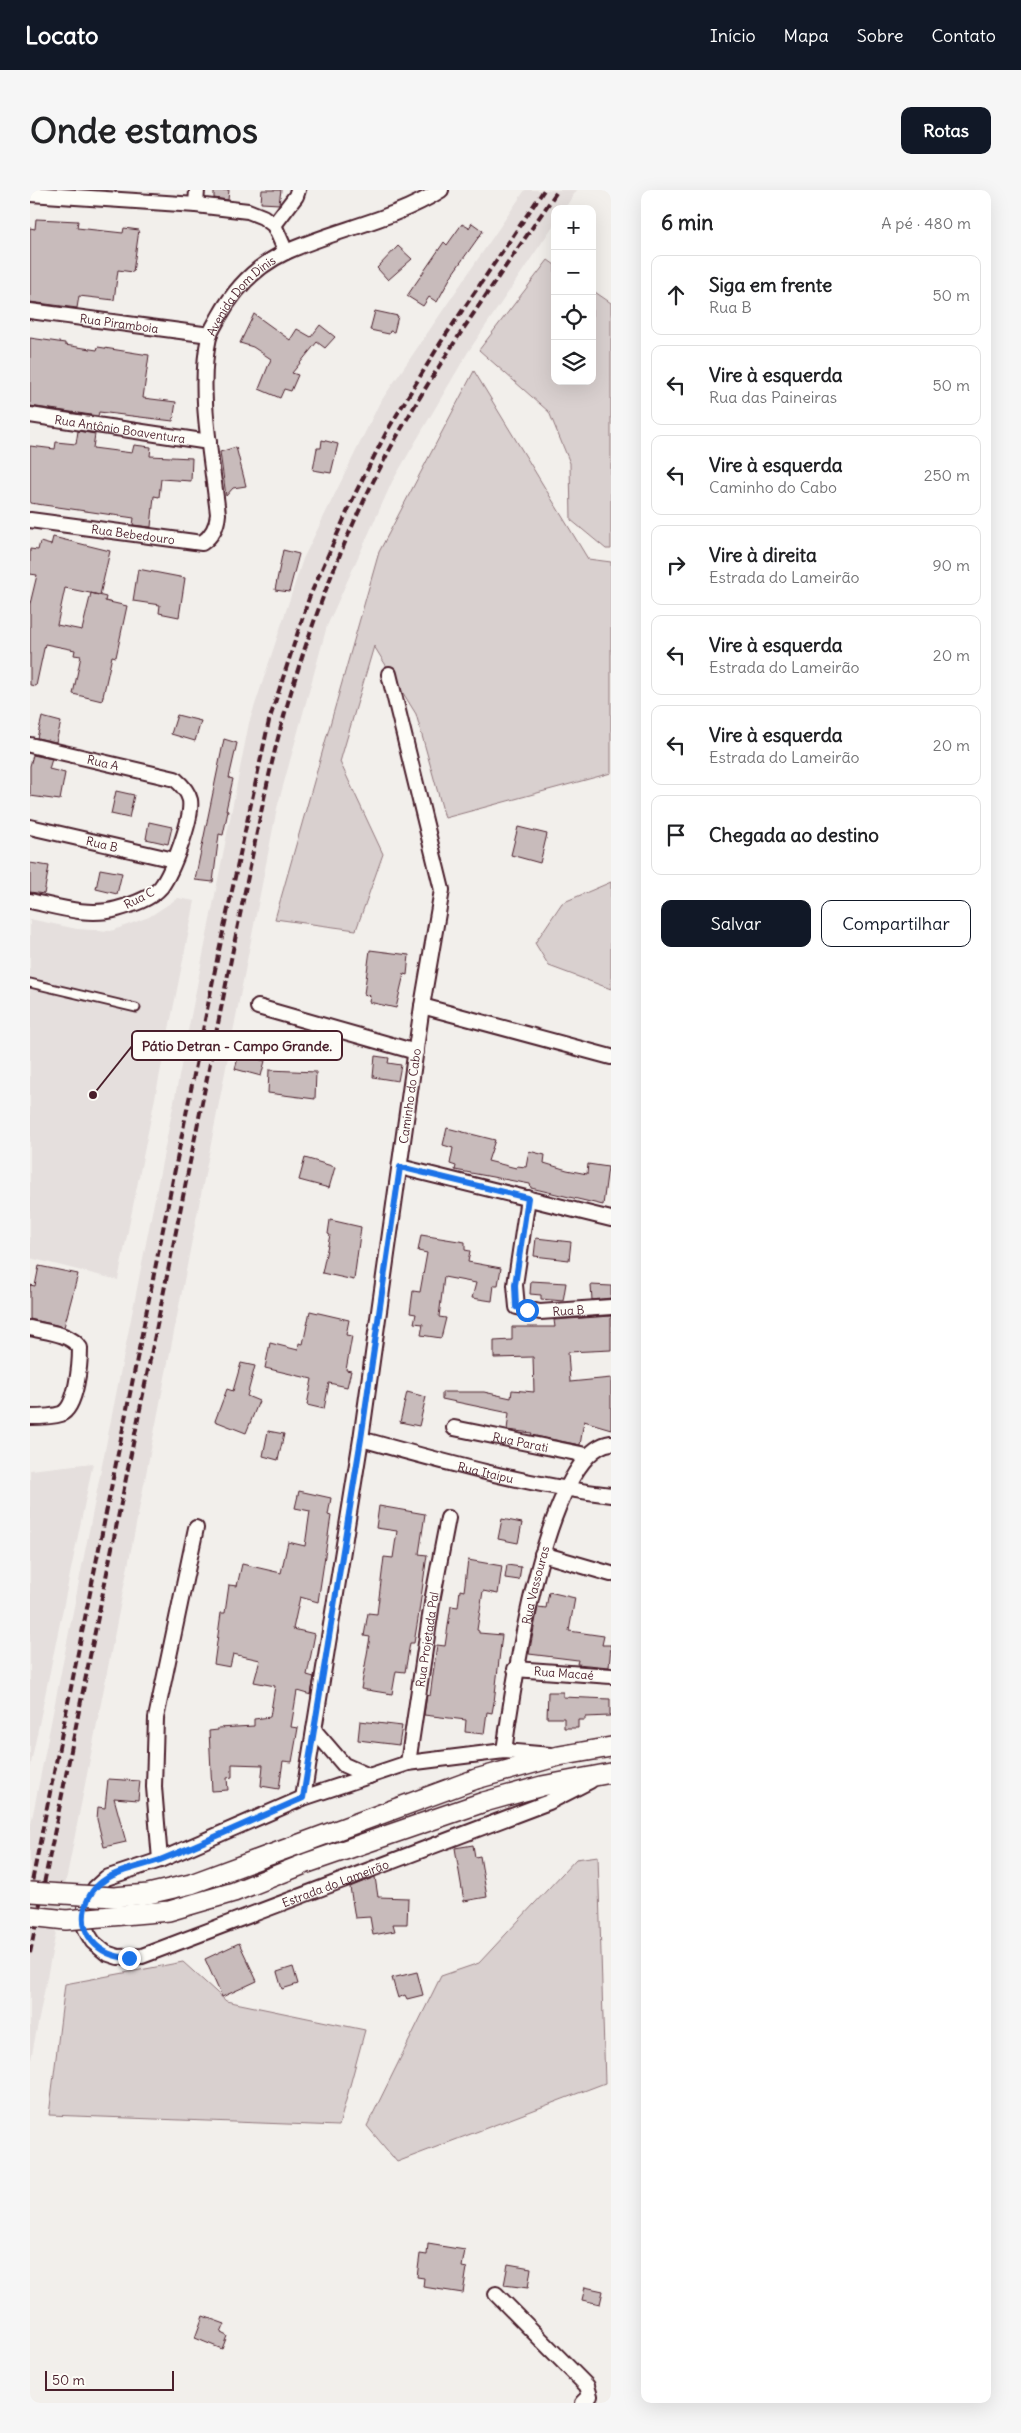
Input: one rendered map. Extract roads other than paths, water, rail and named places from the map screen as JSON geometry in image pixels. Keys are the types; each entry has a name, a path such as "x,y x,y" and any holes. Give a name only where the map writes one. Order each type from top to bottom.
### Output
{"main road":[{"name":"Estrada do Lameirão","path":"30,1892 114,1897 148,1894 191,1884 476,1779 559,1756 611,1747"},
{"name":"Estrada do Lameirão","path":"30,1916 66,1920 169,1911 234,1892 307,1863 484,1802 542,1786 606,1774"}],"street":[{"path":"196,205 197,190"},
{"path":"274,225 290,205 298,190"},
{"name":"Avenida Dom Dinis","path":"218,514 209,442 205,376 210,335 230,298 249,276 263,265 286,252 374,221 430,197 441,190"},
{"path":"30,194 67,194 248,211 263,217 274,225 286,252"},
{"name":"Rua Piramboia","path":"30,311 210,335"},
{"name":"Rua Antônio Boaventura","path":"30,415 209,442"},
{"name":"Rua Bebedouro","path":"30,520 202,543 211,537 217,523 218,514"},
{"name":"Caminho do Cabo","path":"303,1798 361,1439 422,1006 442,890 389,674"},
{"name":"Rua A","path":"30,745 175,779"},
{"name":"Rua C","path":"30,901 100,913 139,901 161,887 174,860 190,813 188,792 175,779"},
{"name":"Rua B","path":"30,827 174,860"},
{"path":"422,1006 611,1057"},
{"path":"258,1007 416,1052"},
{"path":"400,1167 611,1219"},
{"name":"Rua B","path":"528,1198 515,1285 516,1307 540,1312 611,1307"},
{"path":"30,1328 67,1337 78,1344 80,1352 75,1392 70,1407 63,1413 30,1417"},
{"name":"Rua Parati","path":"454,1428 586,1456"},
{"name":"Rua Itaipu","path":"361,1439 478,1472 566,1490 611,1495"},
{"name":"Rua Vassouras","path":"504,1752 515,1669 542,1554 566,1490 586,1456 598,1446 611,1443"},
{"name":"Rua Projetada Pal","path":"408,1763 432,1596 448,1518"},
{"path":"160,1860 154,1786 156,1718 196,1528"},
{"path":"542,1554 611,1574"},
{"name":"Rua Macaé","path":"515,1669 611,1676"},
{"path":"314,1730 344,1765 369,1776"},
{"name":"Estrada do Lameirão","path":"559,1756 504,1752 408,1763 303,1798 160,1860 106,1878 95,1888 86,1901 83,1924 93,1942 106,1953 118,1957 142,1956 549,1802 606,1774"},
{"path":"496,2294 587,2386 590,2396 583,2403"}],"lane":[{"path":"30,983 136,1008"}],"railway":[{"path":"30,1892 218,955 269,721 309,598 356,492 387,431 441,342 544,190"},
{"path":"30,1953 259,821 278,738 302,656 332,574 386,456 443,360 558,190"}],"place":[{"name":"Pátio Detran - Campo Grande.","path":"93,1095"}]}
